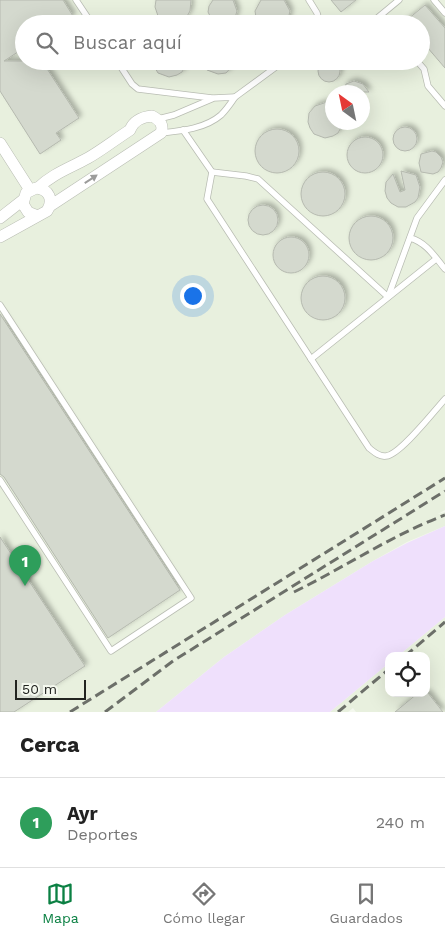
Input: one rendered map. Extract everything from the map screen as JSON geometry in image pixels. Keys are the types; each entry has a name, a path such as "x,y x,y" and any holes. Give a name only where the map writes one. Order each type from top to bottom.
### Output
{"street":[{"path":"0,218 46,180 69,166 88,158 130,130 132,124 139,119 152,116 157,119 163,129 161,133 50,206 45,213 0,237"},
{"path":"0,143 30,193"},
{"path":"30,193 45,190 51,201 50,206"},
{"path":"30,193 24,206 26,211 38,216"}],"lane":[{"path":"76,0 86,15"},
{"path":"309,0 318,15"},
{"path":"381,15 399,0"},
{"path":"434,0 445,13"},
{"path":"122,70 138,89 214,98 235,97"},
{"path":"161,133 183,130 208,123 220,116 235,97 272,70"},
{"path":"424,70 428,86 445,106"},
{"path":"157,119 174,115 214,98"},
{"path":"183,130 212,172 207,200 369,448 376,454 384,456 393,455 445,399"},
{"path":"212,172 258,179 388,297"},
{"path":"388,297 417,218 445,180"},
{"path":"410,238 418,240 427,247 444,266"},
{"path":"311,359 436,259"},
{"path":"0,305 191,598 111,650 0,480"}],"shaded area":[{"path":"0,0 445,0 445,510 438,514 445,512 445,526 407,542 373,561 285,615 224,657 156,712 0,712"},
{"path":"445,526 445,617 403,652 385,652 385,666 330,712 156,712 224,657 285,615 373,561"},
{"path":"445,617 445,712 356,712 353,708 348,712 330,712 385,666 385,697 430,697 430,652 403,652"}],"building":[{"path":"0,0 63,0 72,15 15,15 15,54 4,61 15,61 15,70 48,70 79,118 56,133 61,140 40,154 0,91"},
{"path":"156,0 191,0 188,15 158,15 155,7"},
{"path":"213,0 233,0 237,11 236,15 210,15 209,6"},
{"path":"261,0 284,0 290,11 289,15 256,15 255,11"},
{"path":"331,0 356,0 341,12"},
{"path":"425,5 445,28 445,68 430,50 430,15 413,15"},
{"path":"156,70 183,70 177,75 169,77 158,73"},
{"path":"207,70 229,70 226,73 218,74"},
{"path":"318,70 340,70 340,75 333,82 325,82 318,75"},
{"path":"354,81 364,85 346,85"},
{"path":"325,103 325,130 340,130 338,133 325,138 314,134 308,122 309,113 315,106"},
{"path":"405,127 413,131 417,139 413,147 405,151 397,147 393,139 397,131"},
{"path":"277,129 289,133 295,139 299,151 295,163 289,169 277,173 265,169 259,163 255,151 259,139 265,133"},
{"path":"365,137 378,142 383,155 378,168 365,173 352,168 347,155 352,142"},
{"path":"432,151 441,157 443,162 441,168 433,174 421,172 419,163 421,154"},
{"path":"401,171 416,175 420,187 418,198 406,207 398,207 391,203 385,191 386,182 393,174 400,192 405,190"},
{"path":"323,172 335,176 341,182 345,194 341,206 335,212 323,216 311,212 305,206 301,194 305,182 311,176"},
{"path":"263,205 273,210 278,220 273,230 263,235 253,230 248,220 253,210"},
{"path":"371,216 383,220 389,226 393,238 389,250 383,256 371,260 359,256 353,250 349,238 353,226 359,220"},
{"path":"291,237 298,238 304,242 308,248 308,262 304,268 298,272 291,273 284,272 278,268 274,262 273,255 274,248 278,242 284,238"},
{"path":"323,276 335,280 341,286 345,298 341,310 335,316 323,320 311,316 305,310 301,298 305,286 311,280"},
{"path":"0,314 180,590 108,638 4,477 0,474"},
{"path":"0,537 85,666 14,712 0,712"},
{"path":"430,696 443,712 395,712 413,697"}],"railway":[{"path":"70,712 445,478"},
{"path":"105,712 173,661 445,491"},
{"path":"294,592 406,532 445,515"},
{"path":"410,652 445,622"},
{"path":"338,712 385,672"}],"place":[{"name":"Ayr","path":"25,586"}]}
